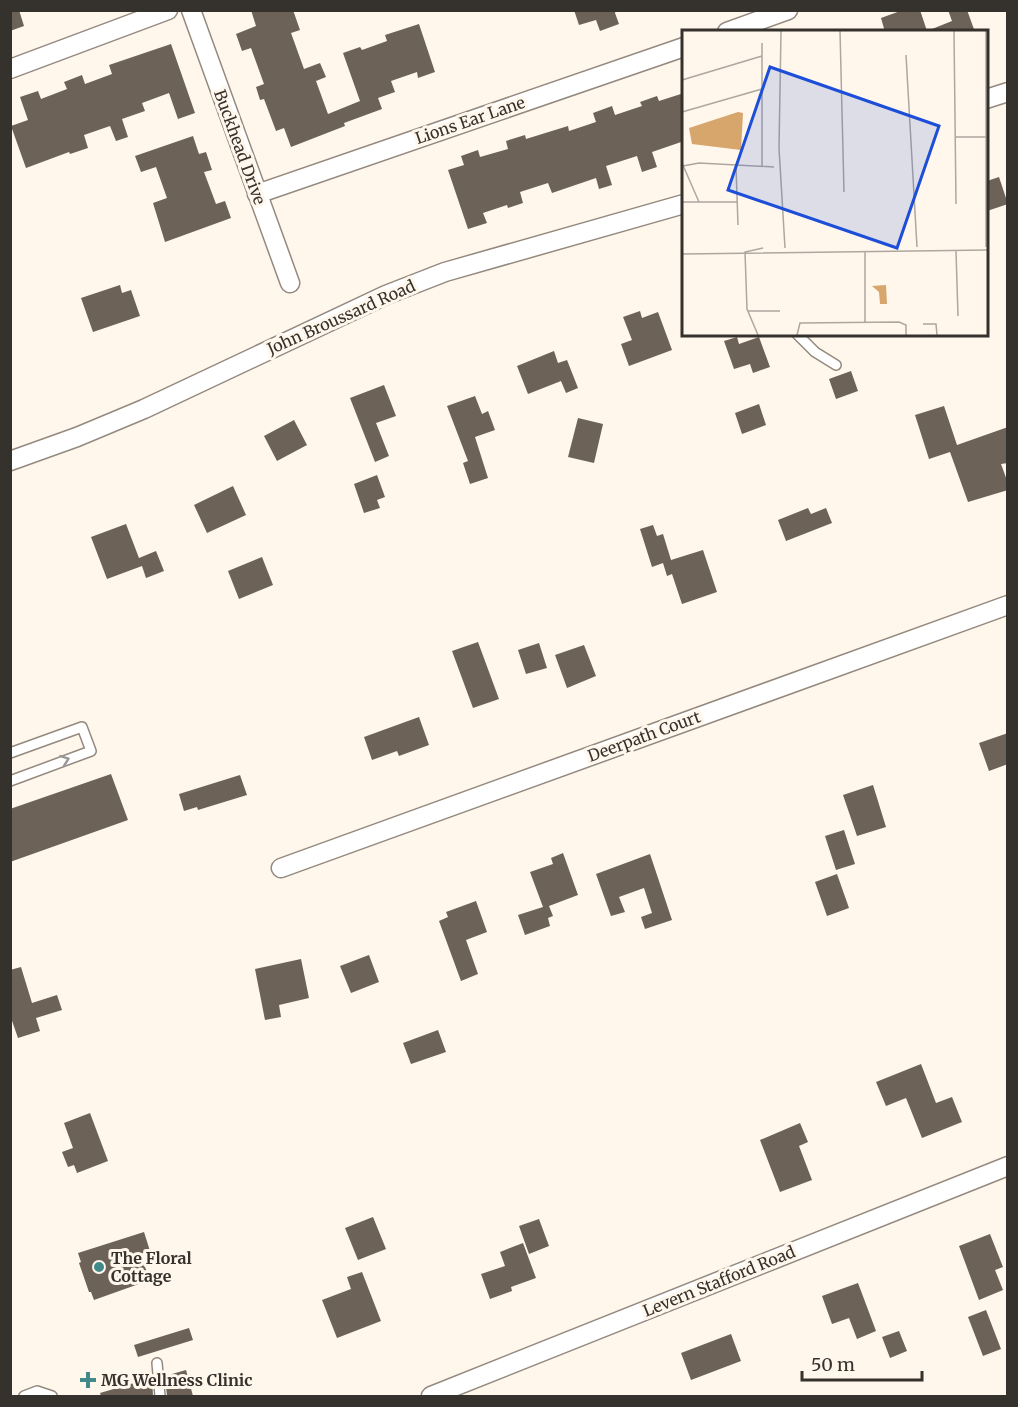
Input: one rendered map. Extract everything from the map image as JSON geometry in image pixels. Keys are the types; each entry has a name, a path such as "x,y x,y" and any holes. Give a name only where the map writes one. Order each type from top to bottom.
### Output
{"street":[{"path":"10,69 168,10"},
{"name":"Buckhead Drive","path":"191,10 290,283"},
{"path":"733,30 788,10"},
{"name":"Lions Ear Lane","path":"257,194 682,47"},
{"path":"988,99 1008,92"},
{"name":"John Broussard Road","path":"10,461 144,409 386,295 445,272 682,205"},
{"name":"Deerpath Court","path":"281,868 1008,605"},
{"name":"Levern Stafford Road","path":"431,1396 1008,1166"}],"lane":[{"path":"799,336 815,352 836,365"},
{"path":"10,753 82,727 91,751 10,781"},
{"path":"157,1363 160,1396"},
{"path":"24,1396 37,1391 52,1396"}],"building":[{"path":"10,10 19,10 24,26 10,31"},
{"path":"251,10 293,10 300,30 291,33 304,69 320,63 326,77 316,81 328,114 360,101 343,53 360,47 362,50 387,41 385,35 419,24 435,72 418,78 417,72 391,81 395,92 378,98 382,109 291,147 284,128 276,131 264,99 260,100 256,87 264,84 251,48 242,51 236,34 256,26"},
{"path":"574,10 616,10 619,24 600,31 596,20 579,25"},
{"path":"903,10 920,10 927,30 884,30 881,18"},
{"path":"948,10 967,10 974,30 930,30 952,21"},
{"path":"171,44 195,113 178,119 169,93 142,103 145,111 122,119 128,137 116,141 110,126 84,135 88,148 70,154 69,152 26,168 11,126 28,120 20,97 38,91 41,99 67,89 64,82 82,75 85,84 112,74 109,65"},
{"path":"682,94 682,142 652,152 657,167 642,172 637,156 606,166 612,185 599,189 596,178 552,193 548,183 520,192 523,203 508,208 507,205 483,213 487,223 468,229 448,170 464,165 461,156 478,150 480,157 508,149 506,141 525,135 526,139 568,126 569,131 596,122 593,113 612,106 615,115 642,106 640,102 657,96 659,101"},
{"path":"193,136 199,154 206,152 212,170 204,172 216,204 225,201 231,218 165,242 153,203 167,198 156,167 141,172 135,156"},
{"path":"999,177 1008,204 988,211 988,181"},
{"path":"120,285 122,293 131,290 140,316 93,332 81,298"},
{"path":"640,311 642,318 658,312 672,350 629,366 621,344 632,340 623,317"},
{"path":"737,337 739,344 759,337 770,367 753,373 750,364 734,369 724,341"},
{"path":"554,351 558,363 567,360 578,388 566,393 561,381 528,394 517,366"},
{"path":"851,371 858,391 836,399 829,379"},
{"path":"384,385 396,416 376,423 389,456 375,462 350,398"},
{"path":"475,396 482,414 488,411 495,430 475,437 488,478 470,484 463,463 468,461 447,406"},
{"path":"759,404 766,425 742,434 735,413"},
{"path":"944,406 957,445 1008,427 1008,463 1001,464 1008,483 1008,490 968,502 950,452 929,459 915,415"},
{"path":"578,418 603,424 594,463 568,457"},
{"path":"294,420 307,445 277,461 264,436"},
{"path":"377,475 385,497 377,500 380,508 364,513 354,484"},
{"path":"233,486 246,515 207,533 194,505"},
{"path":"808,508 811,514 826,508 832,523 786,541 778,520"},
{"path":"126,524 139,558 156,551 164,571 146,578 142,566 107,579 91,537"},
{"path":"653,525 657,536 663,534 671,560 703,550 717,592 682,604 672,574 667,576 663,563 652,567 640,529"},
{"path":"262,557 273,585 239,599 228,571"},
{"path":"478,642 499,699 473,708 452,651"},
{"path":"539,643 547,668 526,674 518,650"},
{"path":"584,645 596,676 567,688 555,655"},
{"path":"419,717 429,745 399,756 397,751 372,760 364,737"},
{"path":"1008,733 1008,764 989,771 979,743"},
{"path":"111,774 128,820 10,862 10,809"},
{"path":"240,775 247,795 198,810 197,807 184,811 179,794"},
{"path":"873,785 886,827 857,836 843,795"},
{"path":"844,830 855,864 836,870 825,836"},
{"path":"563,853 578,895 549,906 553,916 548,918 550,926 525,935 518,915 543,907 530,872 553,864 551,858"},
{"path":"650,854 672,920 645,929 641,917 652,913 644,888 619,897 625,912 611,916 596,874"},
{"path":"837,874 849,908 827,916 815,882"},
{"path":"476,901 487,932 466,940 478,974 461,981 439,921 448,917 446,912"},
{"path":"369,955 379,982 351,993 340,966"},
{"path":"301,959 309,998 279,1005 281,1017 265,1020 255,969"},
{"path":"21,967 32,1003 57,995 62,1010 36,1018 40,1031 18,1038 10,1015 10,970"},
{"path":"438,1030 446,1052 411,1064 403,1043"},
{"path":"921,1064 936,1103 952,1097 962,1122 922,1138 906,1098 886,1106 876,1082"},
{"path":"90,1113 108,1161 77,1173 74,1165 68,1167 62,1152 73,1148 64,1123"},
{"path":"800,1123 808,1142 799,1146 812,1180 780,1192 760,1140"},
{"path":"373,1217 386,1249 358,1260 345,1228"},
{"path":"539,1219 549,1246 529,1254 519,1226"},
{"name":"The Floral Cottage","path":"144,1232 150,1251 140,1254 150,1280 94,1300 79,1263 81,1262 78,1253"},
{"path":"990,1234 1003,1267 995,1270 1003,1290 979,1300 959,1246"},
{"path":"523,1243 536,1278 511,1287 512,1291 490,1299 481,1274 505,1266 500,1252"},
{"path":"362,1272 381,1321 337,1338 322,1300 351,1289 347,1277"},
{"path":"858,1283 876,1331 857,1339 849,1318 832,1324 822,1296"},
{"path":"986,1310 1001,1349 983,1356 968,1317"},
{"path":"189,1328 193,1340 138,1357 134,1345"},
{"path":"899,1331 907,1351 890,1358 882,1337"},
{"path":"731,1334 741,1361 691,1380 681,1353"},
{"path":"186,1370 193,1396 167,1396 165,1376"},
{"path":"152,1379 153,1396 101,1396 100,1393 134,1383 133,1381"}],"place":[{"name":"The Floral Cottage","path":"99,1267"},
{"name":"MG Wellness Clinic","path":"88,1380"}]}
